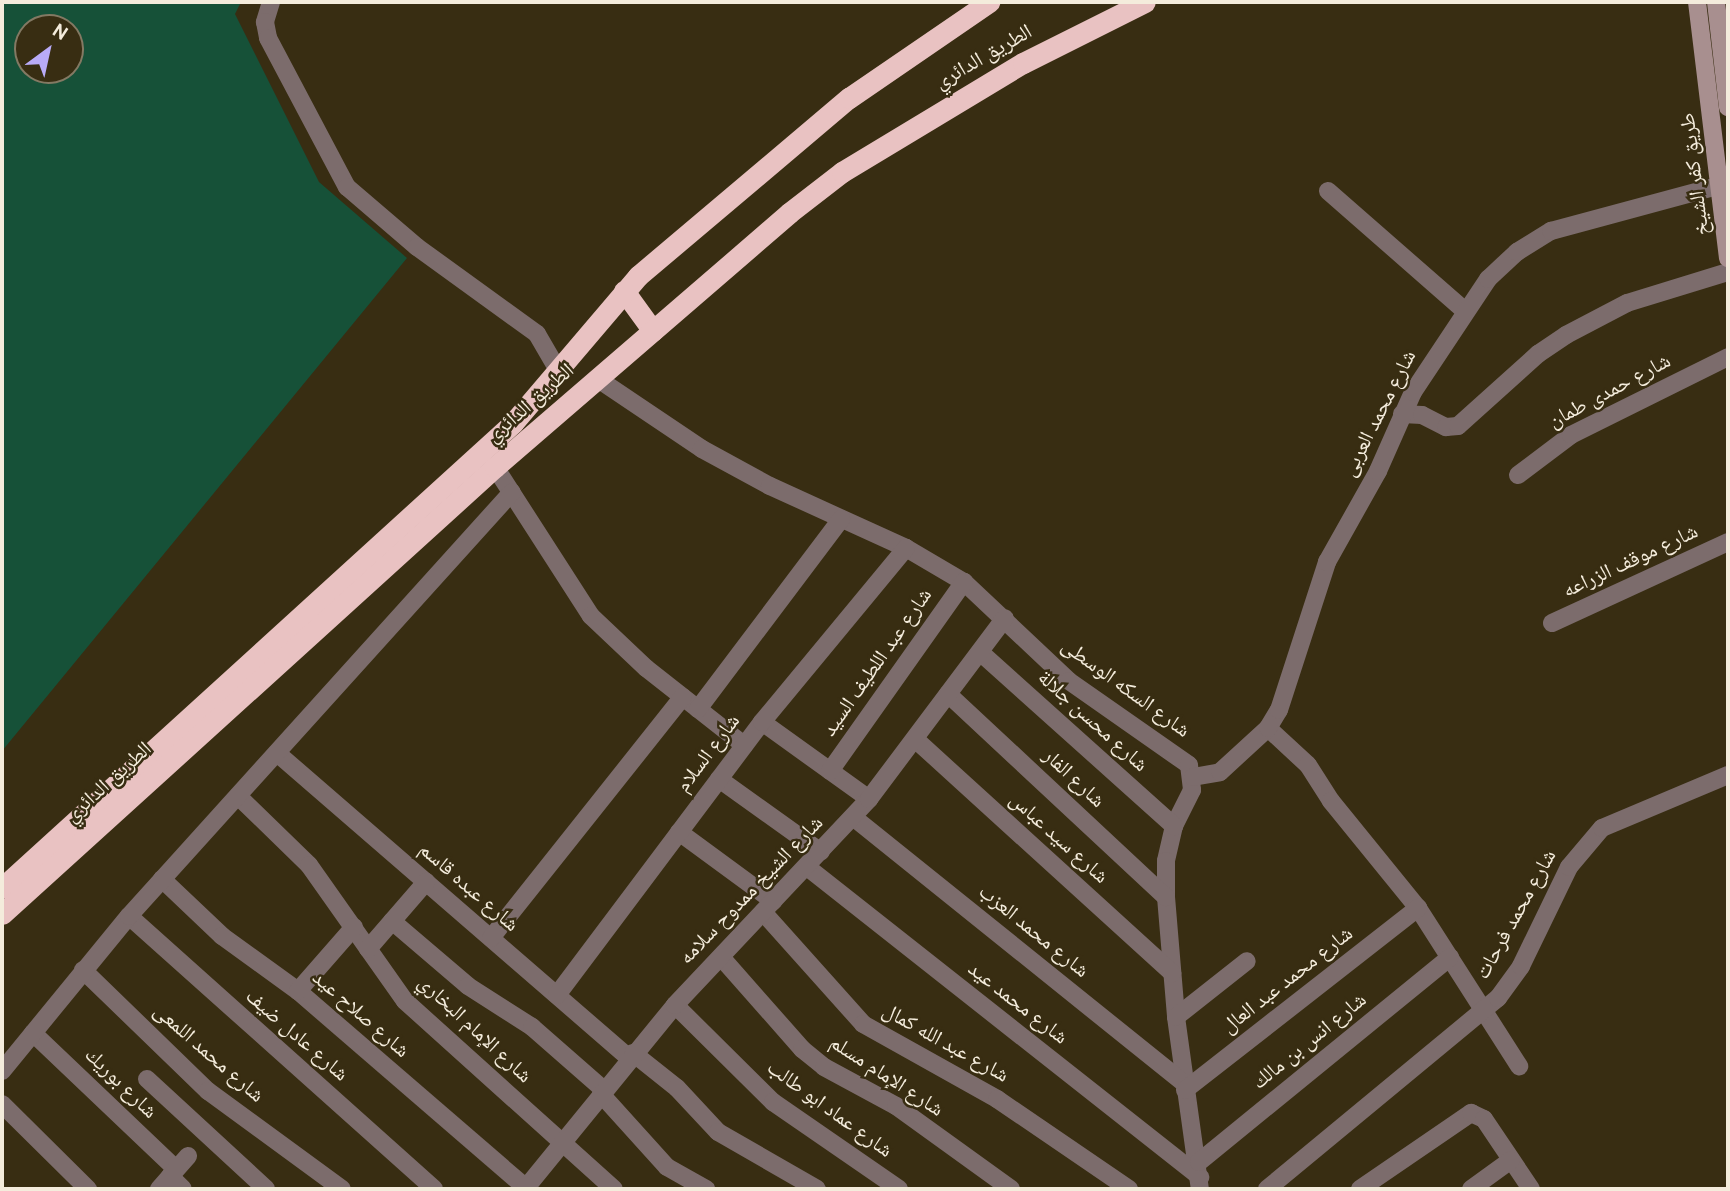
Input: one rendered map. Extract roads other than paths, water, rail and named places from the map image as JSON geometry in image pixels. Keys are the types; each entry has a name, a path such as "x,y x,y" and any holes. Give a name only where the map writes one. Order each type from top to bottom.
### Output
{"highway":[{"name":"الطريق الدائري","path":"2,914 423,519 559,372 624,291 734,191 849,98 989,2"},
{"name":"الطريق الدائري","path":"2,888 423,519 495,467 842,172 1023,62 1145,2"},
{"path":"624,291 653,331"}],"street":[{"path":"271,2 265,22 268,38 347,187 417,247 537,334 559,372"},
{"name":"طريق كفر الشيخ","path":"1697,2 1728,258"},
{"name":"طريق كفر الشيخ","path":"1716,2 1728,107"},
{"name":"شارع محمد العربى","path":"1193,777 1220,772 1268,729 1283,699 1321,575 1378,471 1402,414 1465,311 1488,279 1517,252 1551,231 1721,185"},
{"path":"1328,191 1465,311"},
{"path":"1402,414 1422,415 1446,427 1458,426 1538,354 1576,329 1659,291 1728,272"},
{"name":"شارع حمدى طمان","path":"1518,475 1572,435 1728,357"},
{"name":"شارع السكه الوسطى","path":"598,379 702,449 841,519 906,548 964,582 1069,681 1179,756 1193,777"},
{"path":"495,467 591,617 683,697 744,745"},
{"path":"2,1071 129,916 512,492"},
{"path":"698,709 841,519"},
{"name":"شارع موقف الزراعه","path":"1552,623 1728,542"},
{"name":"شارع السلام","path":"557,995 744,745 906,548"},
{"name":"شارع عبد اللطيف السيد","path":"830,771 964,582"},
{"name":"شارع الشيخ ممدوح سلامه","path":"526,1189 631,1055 869,799 1005,618"},
{"name":"شارع محسن جلالة","path":"980,652 1174,826"},
{"name":"شارع الفار","path":"948,694 1166,897"},
{"path":"491,938 683,697"},
{"path":"762,722 869,799"},
{"path":"1268,729 1308,765 1335,806 1418,908 1519,1066"},
{"name":"شارع سيد عباس","path":"915,738 1172,973"},
{"name":"شارع عبده قاسم","path":"277,752 557,995 677,1088 718,1132 817,1189"},
{"name":"شارع محمد فرحات","path":"1267,1189 1484,1011 1521,966 1581,848 1623,816 1728,775"},
{"path":"1193,777 1192,790 1174,826 1166,861 1166,897 1184,1087 1199,1176"},
{"path":"719,779 821,852"},
{"name":"شارع الإمام البخاري","path":"238,796 300,855 368,949 428,1024 614,1189"},
{"name":"شارع محمد العزب","path":"853,817 1184,1087"},
{"name":"شارع عبد الله كمال","path":"679,832 768,906 863,1024 997,1099 1129,1189"},
{"name":"شارع محمد عيد","path":"807,867 1199,1176"},
{"name":"شارع صلاح عيد","path":"162,879 222,936 298,991 526,1189"},
{"path":"368,949 426,882"},
{"name":"شارع محمد عبد العال","path":"1184,1087 1418,908"},
{"name":"شارع عادل ضيف","path":"129,916 434,1189"},
{"path":"392,921 468,986 532,1027 602,1092 667,1167 706,1189"},
{"path":"298,991 354,927"},
{"name":"شارع الإمام مسلم","path":"721,957 817,1061 896,1107 1011,1189"},
{"name":"شارع انس بن مالك","path":"1199,1176 1450,957"},
{"path":"1176,1017 1247,961"},
{"name":"شارع محمد اللمعى","path":"83,970 208,1091 342,1189"},
{"name":"شارع عماد ابو طالب","path":"675,1005 773,1102 899,1189"},
{"name":"شارع بوريك","path":"33,1032 173,1173 183,1189"},
{"path":"147,1079 266,1189"},
{"path":"2,1104 88,1189"},
{"path":"1360,1189 1471,1113 1484,1119 1531,1189"},
{"path":"1471,1189 1511,1160"}]}
